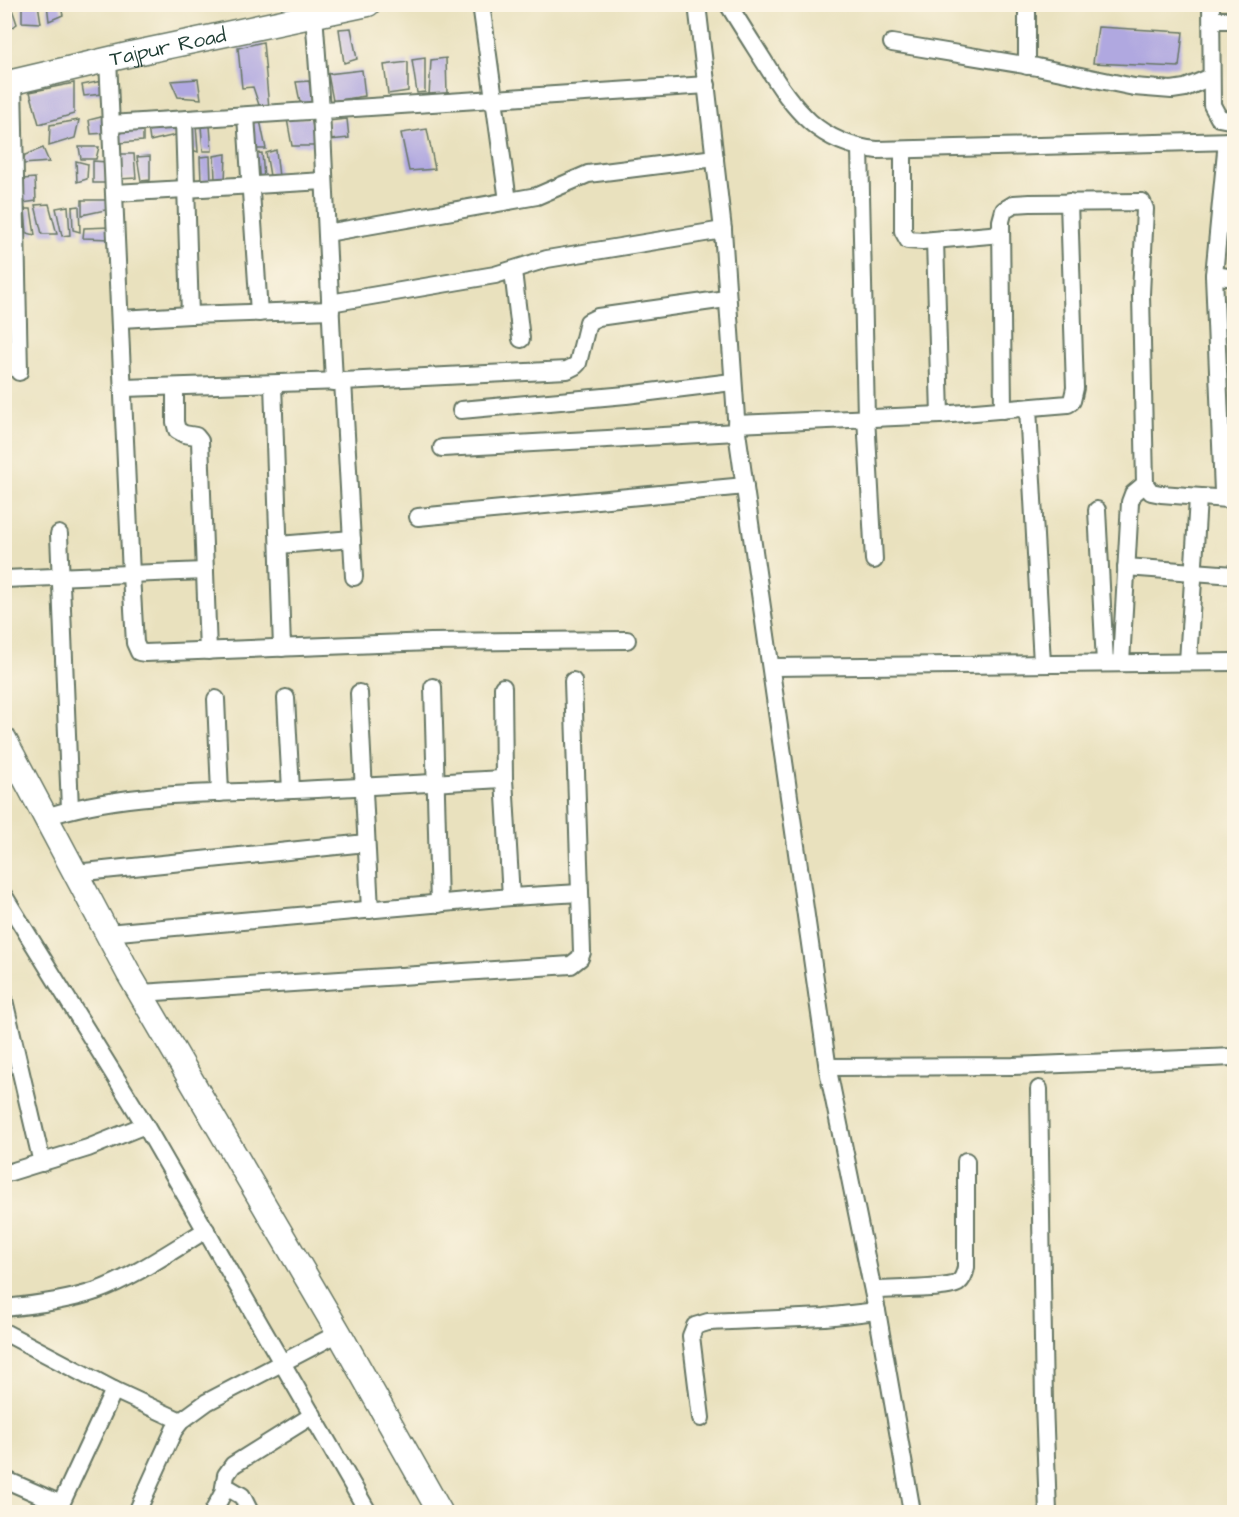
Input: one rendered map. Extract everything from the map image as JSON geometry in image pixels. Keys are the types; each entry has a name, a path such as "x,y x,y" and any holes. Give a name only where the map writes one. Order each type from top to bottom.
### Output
{"street":[{"name":"Tajpur Road","path":"7,78 292,4"},
{"name":"Tajpur Road","path":"7,78 108,59 134,46 368,4"},
{"path":"481,4 508,201"},
{"path":"697,4 723,230 732,382 745,486 828,1067 877,1311 912,1512"},
{"path":"728,4 785,95 799,113 812,125 860,148 903,150 1231,141 1228,198 1214,275 1223,492 1224,496 1232,500"},
{"path":"1027,4 1027,66"},
{"path":"1234,20 1211,12 1212,105 1219,118 1234,121"},
{"path":"314,14 330,306 339,381 354,577"},
{"path":"891,43 1134,87 1172,90 1185,88 1211,77"},
{"path":"108,59 131,575 135,643 139,652 431,642 627,640"},
{"path":"7,78 19,372"},
{"path":"111,124 494,97 707,85"},
{"path":"246,116 259,313"},
{"path":"184,120 190,315"},
{"path":"860,148 866,417 874,560"},
{"path":"903,150 904,236 915,241 1001,234"},
{"path":"327,233 537,196 588,174 714,158"},
{"path":"115,193 324,181"},
{"path":"1003,410 1002,213 1010,206 1030,203 1137,201 1144,205 1141,294 1145,484 1151,492 1175,497 1232,500"},
{"path":"442,448 866,417 940,415 1062,406 1072,401 1074,395 1069,202"},
{"path":"121,319 259,313 330,306 513,271 547,259 723,230"},
{"path":"934,240 940,415"},
{"path":"513,271 521,339"},
{"path":"1214,275 1234,278"},
{"path":"124,388 273,384 567,370 578,363 586,328 592,320 598,317 726,299"},
{"path":"461,410 626,395 732,382"},
{"path":"273,384 282,648"},
{"path":"175,387 177,430 196,436 200,441 208,651"},
{"path":"1028,408 1042,663"},
{"path":"1113,663 1126,567 1130,502 1133,494 1145,484"},
{"path":"418,517 745,486"},
{"path":"1188,662 1198,498"},
{"path":"1097,510 1113,663"},
{"path":"59,534 70,809"},
{"path":"279,545 352,539"},
{"path":"1126,567 1234,575"},
{"path":"4,579 205,571"},
{"path":"771,667 1234,662"},
{"path":"141,993 571,965 580,958 582,952 573,681"},
{"path":"433,687 439,904"},
{"path":"503,687 504,779 511,897"},
{"path":"359,693 370,910"},
{"path":"286,698 291,790"},
{"path":"216,699 220,793"},
{"path":"4,740 107,933 440,1512"},
{"path":"46,817 70,809 127,800 220,793 504,779"},
{"path":"75,873 366,843"},
{"path":"107,933 511,897 580,893"},
{"path":"4,896 145,1125 368,1512"},
{"path":"4,1000 42,1163"},
{"path":"828,1067 1013,1066 1234,1057"},
{"path":"1039,1089 1047,1512"},
{"path":"4,1174 42,1163 145,1125"},
{"path":"873,1290 948,1286 960,1281 966,1267 966,1161"},
{"path":"4,1308 45,1302 98,1290 121,1280 206,1230"},
{"path":"701,1418 691,1336 695,1326 708,1322 825,1317 877,1311"},
{"path":"4,1332 114,1390 181,1421"},
{"path":"137,1512 174,1430 181,1421 207,1402 339,1333"},
{"path":"4,1479 59,1508 114,1390"},
{"path":"213,1512 223,1493 226,1475 233,1465 313,1415"},
{"path":"223,1493 230,1489 238,1493 250,1512"}],"building":[{"path":"38,4 41,23 22,22 22,7"},
{"path":"47,4 60,4 63,15 49,21"},
{"path":"11,6 17,24 10,29 4,18 4,9"},
{"path":"1098,27 1183,32 1179,67 1093,63"},
{"path":"351,28 357,59 344,63 339,29"},
{"path":"263,42 269,108 260,108 253,87 242,88 238,48"},
{"path":"425,58 425,92 417,93 412,60"},
{"path":"446,58 447,94 429,96 431,60"},
{"path":"408,62 408,91 388,94 384,65"},
{"path":"362,70 365,96 333,101 328,74"},
{"path":"198,79 201,99 178,97 171,81"},
{"path":"102,81 102,94 84,96 82,85"},
{"path":"309,81 312,103 301,107 296,82"},
{"path":"74,83 74,114 39,124 30,92"},
{"path":"105,116 107,133 91,134 89,120"},
{"path":"311,118 317,146 292,146 287,119"},
{"path":"347,119 349,138 330,140 328,121"},
{"path":"79,120 75,138 49,146 50,125"},
{"path":"260,120 266,149 252,149 252,122"},
{"path":"178,125 180,134 150,141 148,127"},
{"path":"196,125 198,152 192,150 191,126"},
{"path":"201,126 210,126 212,151 203,151"},
{"path":"143,128 143,141 118,143 118,132"},
{"path":"427,129 435,169 409,171 401,133"},
{"path":"79,147 99,147 96,159 81,159"},
{"path":"43,148 49,162 23,164 25,155"},
{"path":"276,150 279,177 270,176 266,153"},
{"path":"262,153 264,179 254,178 253,154"},
{"path":"121,154 134,154 136,178 119,179"},
{"path":"226,154 225,182 215,180 214,156"},
{"path":"150,156 150,180 141,181 137,157"},
{"path":"210,156 211,182 201,181 200,157"},
{"path":"76,161 88,164 87,179 77,182"},
{"path":"93,161 107,162 108,183 93,183"},
{"path":"7,177 9,206 4,207 4,178"},
{"path":"35,178 36,201 23,203 23,179"},
{"path":"82,200 110,200 110,209 82,215"},
{"path":"49,204 57,234 42,234 35,205"},
{"path":"68,206 70,235 62,236 56,208"},
{"path":"79,206 80,232 73,230 72,207"},
{"path":"25,209 31,209 35,235 27,233"},
{"path":"10,211 10,223 4,223 4,212"},
{"path":"111,227 111,239 83,238 84,228"}]}
